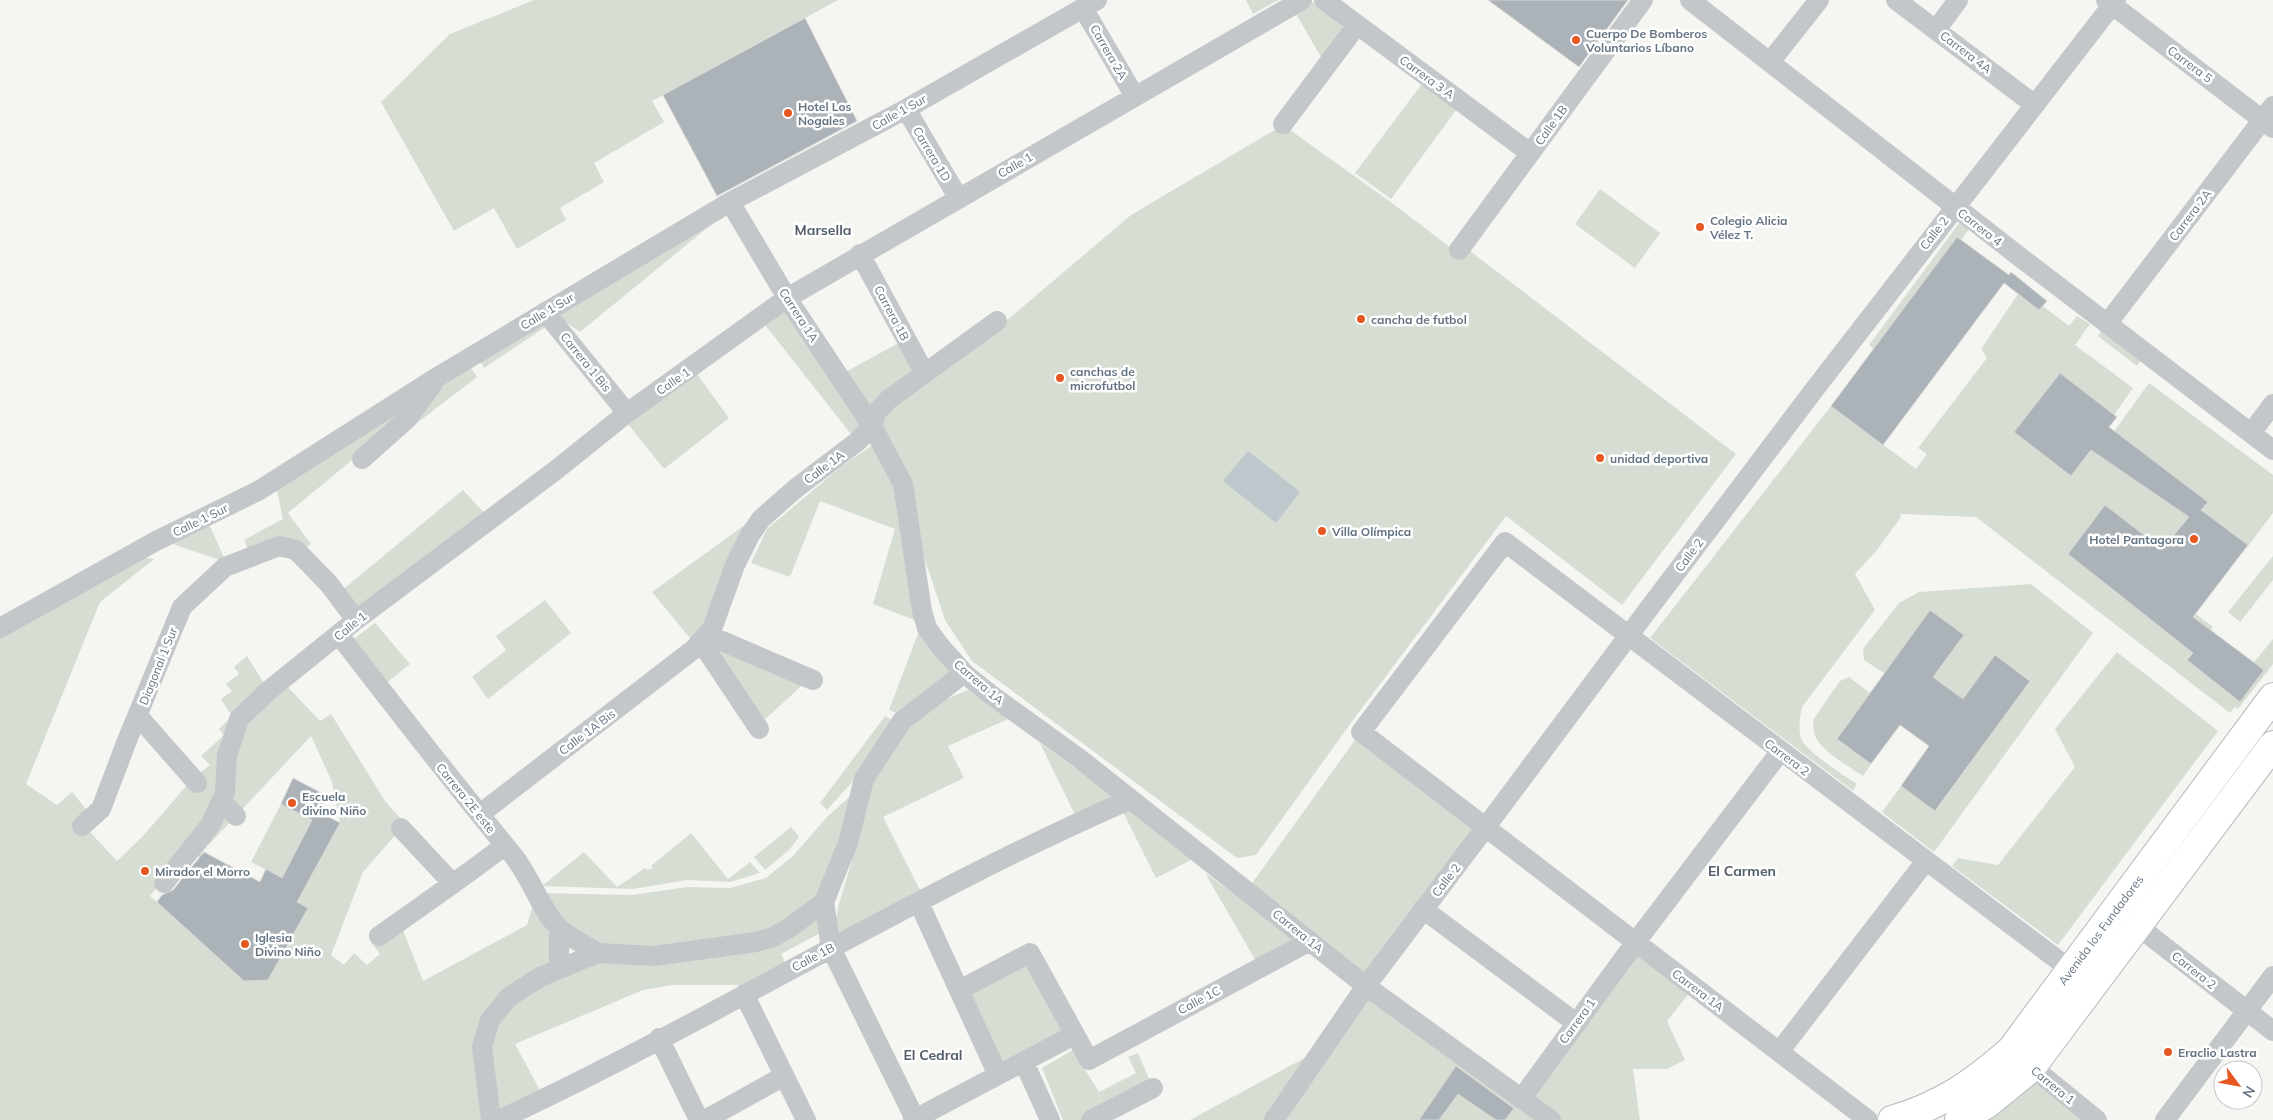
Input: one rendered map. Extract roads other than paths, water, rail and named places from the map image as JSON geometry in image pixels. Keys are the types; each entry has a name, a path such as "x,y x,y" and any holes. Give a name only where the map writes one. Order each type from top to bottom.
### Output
{"main road":[{"name":"Avenida los Fundadores","path":"1892,1120 1913,1114 1947,1099 1988,1070 2011,1050 2273,697"},
{"path":"1959,1120 1987,1104 2031,1068 2273,745"}],"street":[{"name":"Calle 1","path":"164,883 211,824 224,793 227,756 239,719 268,691 339,636 356,620 556,470 627,413 787,298 1134,95 1302,0"},
{"name":"Carrera 3 A","path":"1324,0 1530,154"},
{"name":"Calle 1B","path":"1459,250 1643,0"},
{"name":"Carrera 4","path":"1690,0 2106,324 2273,450"},
{"path":"1770,62 1819,0"},
{"name":"Carrera 4A","path":"1896,0 2035,105"},
{"path":"1936,30 1958,0"},
{"name":"Calle 2","path":"1274,1120 1366,986 1423,909 1486,828 1808,398 2035,105 2111,2"},
{"name":"Carrera 5","path":"2111,2 2270,118"},
{"name":"Carrera 2A","path":"1090,4 1134,95"},
{"name":"Calle 1 Sur","path":"0,628 156,541 258,491 439,376 730,202 906,109 1090,4"},
{"path":"1283,124 1357,25"},
{"name":"Carrera 1D","path":"906,109 959,199"},
{"name":"Carrera 2A","path":"2106,324 2270,118"},
{"name":"Carrera 1A","path":"730,202 787,298 872,426 903,484 922,611 928,628 964,673 1080,759 1129,800 1247,890 1366,986"},
{"name":"Carrera 1B","path":"860,254 924,372"},
{"name":"Carrera 1 Bis","path":"545,312 627,413"},
{"name":"Calle 1A","path":"701,642 735,565 750,535 761,520 795,489 858,441 872,426 876,413 888,400 924,372 997,321"},
{"path":"362,459 407,419 439,376"},
{"path":"2251,433 2273,404"},
{"name":"Carrera 2","path":"1361,732 1505,542 1630,635 1925,862 2071,970"},
{"name":"Diagonal 1 Sur","path":"82,826 101,809 182,607 225,567 279,546 296,550 329,584 356,620"},
{"name":"Carrera 2E este","path":"339,636 504,846 513,854 546,909 560,928 598,953"},
{"path":"701,642 813,680"},
{"path":"701,642 759,729"},
{"name":"Calle 1A Bis","path":"480,814 701,642"},
{"path":"959,990 1030,953 1074,1035 914,1120 831,948 824,902 848,843 864,779 902,722 964,673"},
{"path":"138,716 197,783"},
{"path":"2250,727 2273,745"},
{"name":"Carrera 1A","path":"1361,732 1868,1120"},
{"name":"Carrera 1","path":"1520,1100 1635,942 1780,752"},
{"name":"Calle 1B","path":"499,1120 566,1089 659,1038 918,903 1073,825 1129,800"},
{"path":"221,801 236,816"},
{"path":"400,828 452,884"},
{"path":"379,936 504,846"},
{"path":"1779,1052 1925,862"},
{"path":"491,1120 482,1047 490,1020 509,997 540,977 598,953 654,956 756,942 773,937 789,928 824,902"},
{"path":"918,903 998,1075"},
{"path":"1423,909 1576,1023"},
{"name":"Carrera 2","path":"2116,909 2273,1031"},
{"path":"559,969 560,928"},
{"name":"Calle 1C","path":"1074,1035 1089,1060 1310,942"},
{"path":"2165,1120 2273,976"},
{"path":"1366,986 1520,1100 1551,1120"},
{"path":"744,994 806,1120"},
{"path":"659,1038 699,1120"},
{"name":"Carrera 1","path":"2011,1050 2097,1120"},
{"path":"1024,1062 1050,1120"},
{"path":"705,1120 784,1076"},
{"path":"1091,1120 1153,1088"}],"place":[{"name":"Cuerpo De Bomberos Voluntarios Líbano","path":"1576,40"},
{"name":"Hotel Los Nogales","path":"788,113"},
{"name":"Colegio Alicia Vélez T.","path":"1700,227"},
{"name":"cancha de futbol","path":"1361,319"},
{"name":"canchas de microfutbol","path":"1060,378"},
{"name":"unidad deportiva","path":"1600,458"},
{"name":"Villa Olímpica","path":"1322,531"},
{"name":"Hotel Pantagora","path":"2194,539"},
{"name":"Escuela divino Niño","path":"292,803"},
{"name":"Mirador el Morro","path":"145,871"},
{"name":"Iglesia Divino Niño","path":"245,944"},
{"name":"Eraclio Lastra","path":"2168,1052"}],"district":[{"name":"Marsella","path":"823,230"},
{"name":"El Carmen","path":"1742,871"},
{"name":"El Cedral","path":"933,1055"}]}
